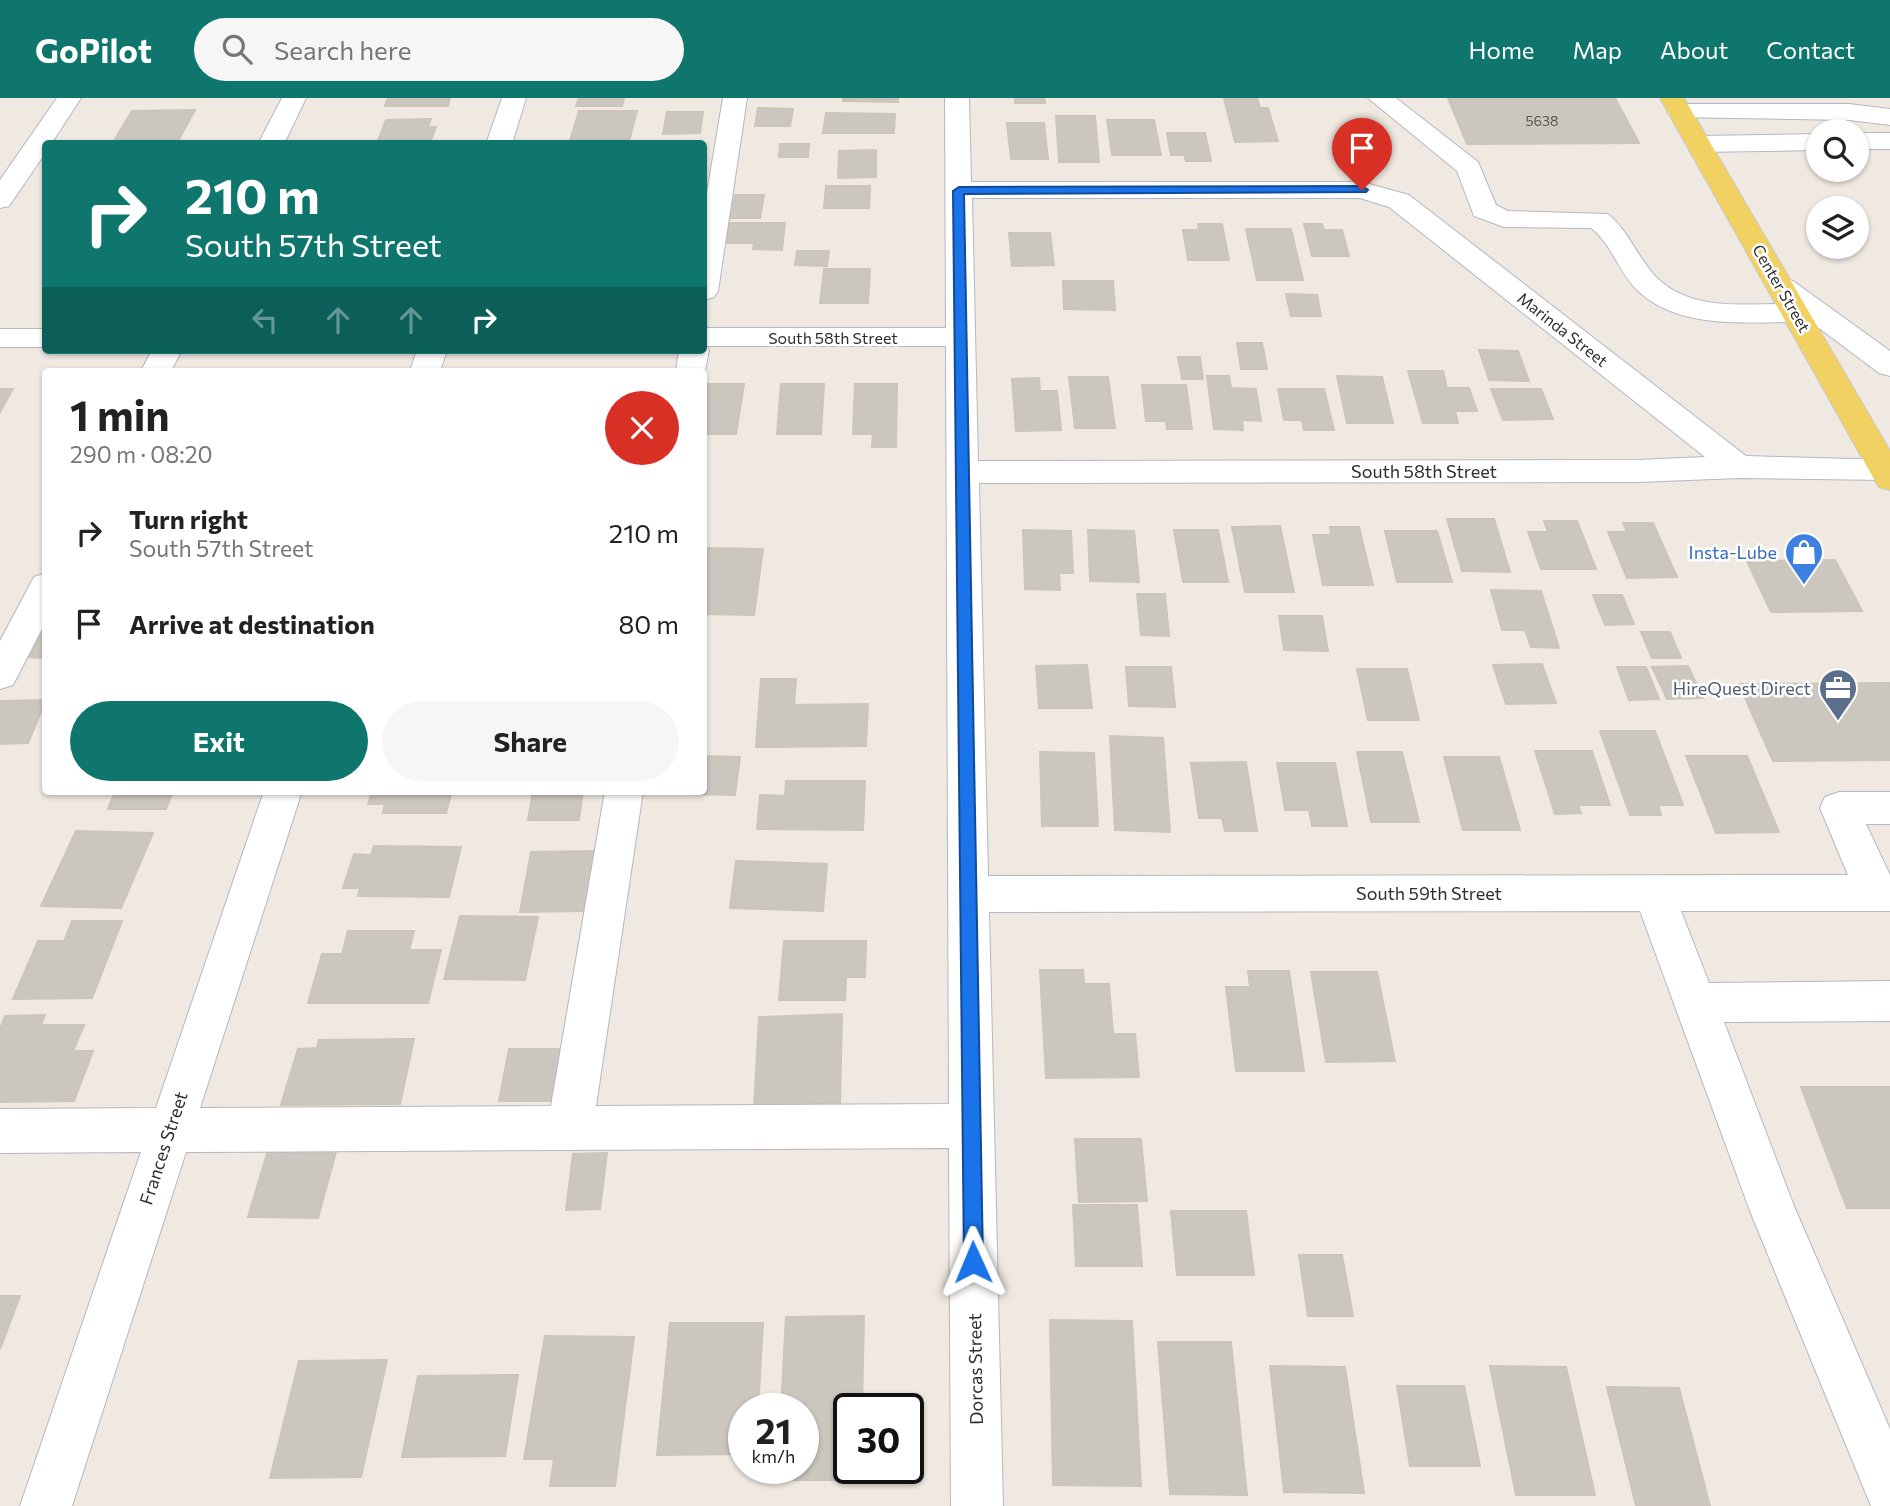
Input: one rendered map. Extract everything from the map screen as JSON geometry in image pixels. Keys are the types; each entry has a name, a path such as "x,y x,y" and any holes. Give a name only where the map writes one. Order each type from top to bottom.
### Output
{"main road":[{"name":"Center Street","path":"1676,105 1782,285 1887,474"}],"street":[{"path":"0,200 69,98"},
{"path":"273,140 294,98"},
{"path":"500,140 514,98"},
{"path":"707,273 735,98"},
{"name":"Dorcas Street","path":"957,98 977,1506"},
{"path":"1380,98 1469,168 1484,210 1504,219 1598,220 1621,245 1646,284 1685,306 1712,312 1797,313"},
{"path":"1676,105 1807,105 1890,117"},
{"path":"1869,141 1890,141"},
{"path":"1699,145 1806,142"},
{"name":"Marinda Street","path":"959,191 1362,190 1386,195 1399,201 1739,467"},
{"path":"1782,285 1890,366"},
{"name":"South 58th Street","path":"707,337 962,337"},
{"path":"0,338 42,338"},
{"name":"South 58th Street","path":"963,472 1638,471 1739,467 1887,474"},
{"path":"0,675 42,594"},
{"name":"Frances Street","path":"46,1506 282,795"},
{"path":"570,1128 623,795"},
{"path":"1883,893 1839,808 1890,808"},
{"path":"1654,893 1773,1211 1890,1490"},
{"name":"South 59th Street","path":"968,894 1883,893"},
{"path":"1696,1003 1890,1001"},
{"path":"0,1131 971,1126"}],"building":[{"path":"388,98 450,98 448,106 385,106"},
{"path":"579,98 624,98 622,106 576,106"},
{"path":"843,98 898,98 898,102 843,101"},
{"path":"1015,98 1044,98 1045,103 1015,103"},
{"path":"1224,98 1257,98 1260,108 1268,108 1278,141 1235,142"},
{"path":"1448,98 1615,98 1639,143 1467,144"},
{"path":"758,108 793,109 790,126 755,126"},
{"path":"195,110 179,140 115,140 132,111"},
{"path":"579,111 637,111 629,140 570,140"},
{"path":"667,112 703,112 700,133 663,134"},
{"path":"826,113 895,114 894,133 823,133"},
{"path":"1056,116 1095,116 1099,162 1059,162"},
{"path":"431,119 428,127 436,127 431,140 378,140 386,120"},
{"path":"1107,120 1154,120 1161,155 1112,155"},
{"path":"1007,123 1044,123 1048,159 1011,159"},
{"path":"1167,133 1205,133 1211,161 1186,161 1184,155 1171,155"},
{"path":"780,144 809,144 808,157 779,157"},
{"path":"876,150 876,177 838,178 839,151"},
{"path":"826,186 870,186 869,208 824,208"},
{"path":"735,195 764,195 760,218 730,218"},
{"path":"727,223 785,223 782,250 753,249 754,243 723,243"},
{"path":"1198,224 1222,224 1229,260 1188,260 1183,230 1199,230"},
{"path":"1304,224 1322,224 1324,230 1342,230 1349,256 1312,256"},
{"path":"1246,229 1291,229 1303,280 1257,280"},
{"path":"1009,233 1050,233 1054,265 1012,266"},
{"path":"797,251 829,251 827,266 795,265"},
{"path":"824,269 870,269 868,303 820,303"},
{"path":"1063,281 1113,281 1115,310 1064,309"},
{"path":"1286,294 1317,295 1321,316 1291,316"},
{"path":"1237,343 1262,343 1267,369 1241,369"},
{"path":"1479,350 1518,351 1529,381 1489,380"},
{"path":"1178,357 1200,357 1203,379 1182,379"},
{"path":"1408,371 1443,371 1447,388 1469,388 1477,411 1455,411 1458,423 1423,423"},
{"path":"1207,376 1229,376 1231,388 1256,389 1261,421 1242,420 1243,430 1214,429"},
{"path":"1337,376 1382,377 1393,423 1347,423"},
{"path":"1069,377 1108,377 1115,428 1075,428"},
{"path":"1039,378 1040,391 1057,391 1061,430 1016,431 1012,379"},
{"path":"707,384 744,384 736,434 707,434"},
{"path":"781,384 824,384 821,434 777,434"},
{"path":"855,384 897,384 896,447 872,447 873,434 853,434"},
{"path":"1142,385 1186,385 1192,429 1167,429 1166,421 1146,421"},
{"path":"0,389 13,389 0,412"},
{"path":"1278,389 1324,389 1334,430 1304,430 1302,420 1284,420"},
{"path":"1491,389 1541,389 1553,419 1503,420"},
{"path":"1447,519 1494,519 1510,572 1462,571"},
{"path":"1544,521 1577,521 1596,569 1541,569 1528,532 1548,532"},
{"path":"1623,523 1653,523 1677,577 1627,578 1608,532 1627,532"},
{"path":"1280,526 1294,592 1245,592 1232,527"},
{"path":"1330,527 1359,527 1373,585 1323,585 1313,535 1331,535"},
{"path":"1023,530 1071,531 1073,573 1059,573 1060,590 1025,589"},
{"path":"1088,530 1134,531 1139,582 1090,581"},
{"path":"1174,530 1218,530 1228,582 1183,582"},
{"path":"1385,531 1437,531 1452,582 1397,582"},
{"path":"707,548 763,549 754,615 707,614"},
{"name":"Insta-Lube","path":"1835,560 1862,611 1771,612 1747,561"},
{"path":"1491,590 1541,591 1559,648 1531,647 1525,630 1502,630"},
{"path":"1137,594 1165,594 1169,636 1141,635"},
{"path":"1593,595 1622,595 1634,624 1605,625"},
{"path":"1279,616 1322,616 1328,651 1284,650"},
{"path":"39,625 42,625 42,658 23,657"},
{"path":"1641,632 1670,632 1681,658 1652,658"},
{"path":"1542,664 1556,703 1506,704 1493,665"},
{"path":"1087,665 1092,708 1039,708 1036,666"},
{"path":"1688,666 1703,698 1667,699 1652,667"},
{"path":"1126,667 1171,667 1175,707 1129,706"},
{"path":"1617,667 1646,667 1659,699 1629,700"},
{"path":"1357,669 1407,669 1419,720 1368,720"},
{"path":"761,679 796,679 794,705 868,704 866,746 756,747"},
{"path":"1890,683 1890,760 1773,761 1739,684"},
{"path":"42,700 42,710 28,743 0,744 0,701"},
{"path":"1600,731 1655,731 1683,805 1658,805 1661,815 1630,815"},
{"path":"1110,736 1163,738 1170,832 1115,830"},
{"path":"1535,751 1592,751 1610,805 1578,805 1581,813 1555,814"},
{"path":"1040,752 1094,753 1098,826 1042,826"},
{"path":"1357,752 1402,752 1419,822 1371,822"},
{"path":"707,756 740,757 735,795 707,794"},
{"path":"1686,756 1747,756 1779,832 1716,833"},
{"path":"1444,757 1499,757 1520,830 1463,830"},
{"path":"1246,762 1257,831 1225,831 1222,818 1199,818 1191,763"},
{"path":"1277,763 1335,763 1347,826 1312,826 1309,810 1285,810"},
{"path":"786,781 865,781 863,830 757,829 760,795 785,796"},
{"path":"113,795 171,795 166,809 108,809"},
{"path":"371,795 451,795 446,813 383,813 385,804 368,804"},
{"path":"532,795 582,795 579,820 528,820"},
{"path":"76,831 153,833 121,908 41,906"},
{"path":"374,846 461,847 449,897 358,896 360,888 343,888 354,854 371,855"},
{"path":"595,851 586,911 520,912 531,852"},
{"path":"736,861 827,864 823,911 730,908"},
{"path":"460,916 538,917 525,980 444,979"},
{"path":"72,921 122,921 92,998 13,999 38,941 64,941"},
{"path":"348,931 414,931 409,950 441,950 428,1003 308,1003 322,954 342,954"},
{"path":"784,941 866,941 865,977 846,977 845,1000 779,1000"},
{"path":"1040,970 1083,970 1084,984 1109,984 1113,1034 1135,1034 1139,1077 1046,1078"},
{"path":"1248,971 1289,971 1304,1071 1236,1071 1226,987 1250,987"},
{"path":"1311,972 1377,972 1395,1061 1326,1062"},
{"path":"842,1014 840,1106 754,1109 759,1017"},
{"path":"45,1015 41,1025 84,1025 73,1051 93,1051 74,1101 0,1102 0,1029 5,1016"},
{"path":"414,1039 400,1104 281,1105 298,1049 317,1048 319,1040"},
{"path":"509,1049 565,1049 557,1101 499,1101"},
{"path":"1801,1087 1890,1087 1890,1208 1847,1208"},
{"path":"1075,1139 1141,1139 1147,1201 1079,1202"},
{"path":"269,1147 337,1148 318,1218 248,1217"},
{"path":"607,1153 600,1209 566,1210 573,1154"},
{"path":"1073,1205 1137,1205 1142,1266 1076,1266"},
{"path":"1171,1211 1246,1211 1254,1275 1177,1275"},
{"path":"1299,1255 1342,1255 1353,1316 1308,1316"},
{"path":"0,1296 20,1296 0,1349"},
{"path":"864,1316 862,1393 833,1393 833,1480 819,1480 819,1393 782,1393 786,1317"},
{"path":"1050,1320 1132,1321 1141,1486 1053,1485"},
{"path":"670,1323 763,1323 759,1393 728,1393 728,1454 657,1455"},
{"path":"545,1336 634,1337 615,1486 550,1486 554,1459 524,1459"},
{"path":"1158,1342 1231,1342 1247,1495 1170,1494"},
{"path":"387,1360 361,1477 270,1478 299,1361"},
{"path":"1270,1366 1345,1367 1364,1493 1284,1492"},
{"path":"1490,1366 1566,1367 1595,1495 1516,1495"},
{"path":"518,1375 505,1456 402,1457 418,1376"},
{"path":"1397,1386 1464,1386 1480,1466 1410,1466"},
{"path":"1607,1387 1679,1388 1710,1506 1636,1506"}],"place":[{"name":"Insta-Lube","path":"1804,586"},
{"name":"HireQuest Direct","path":"1838,722"}],"route":[{"path":"973,1262 959,191 1362,190"}]}
